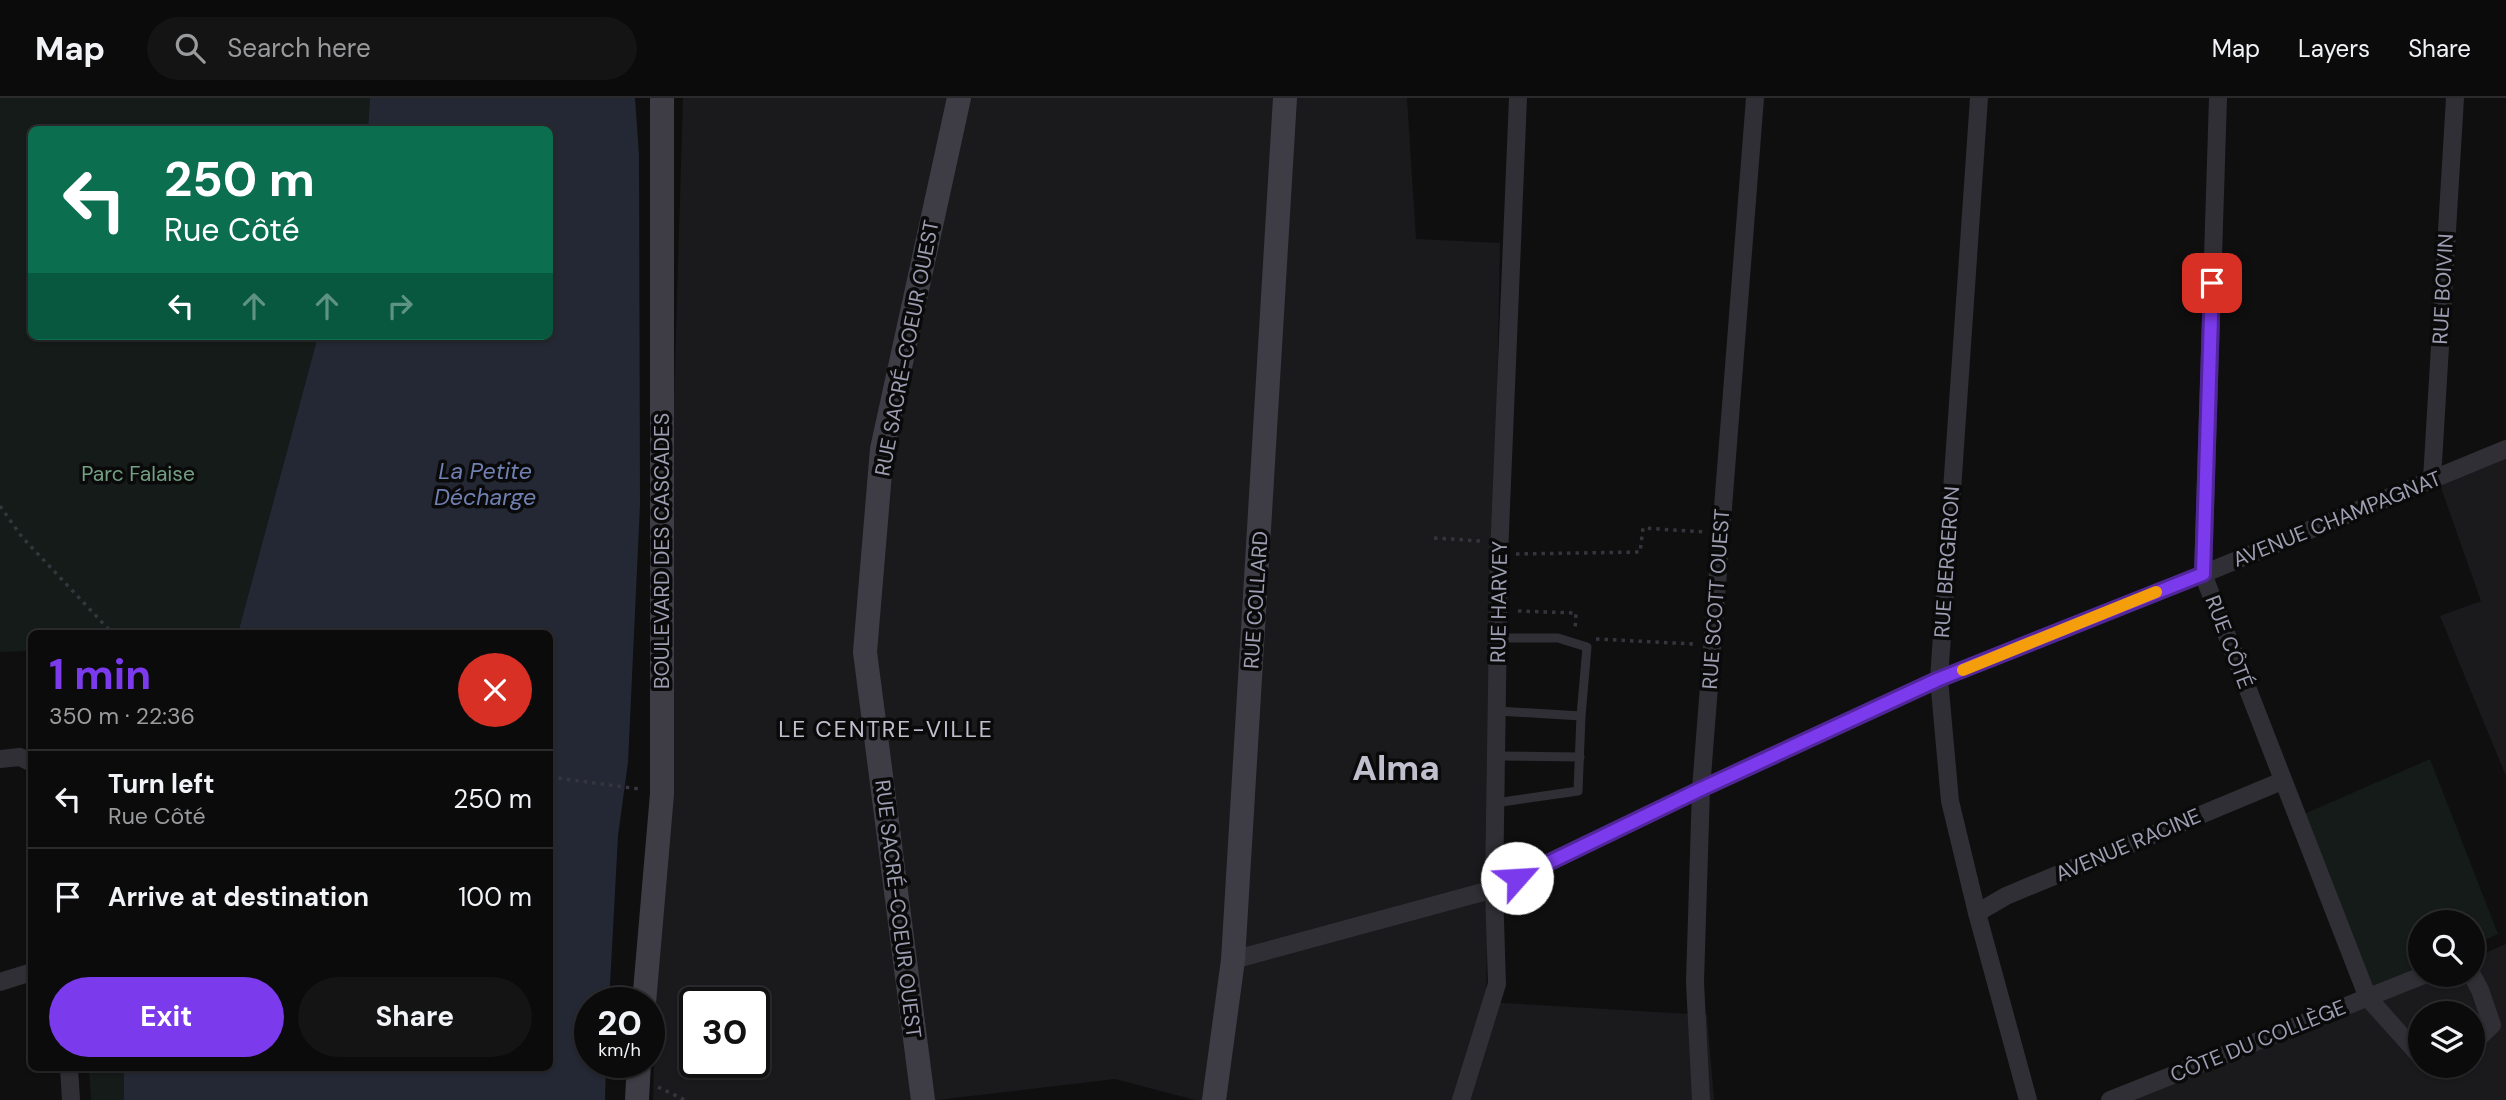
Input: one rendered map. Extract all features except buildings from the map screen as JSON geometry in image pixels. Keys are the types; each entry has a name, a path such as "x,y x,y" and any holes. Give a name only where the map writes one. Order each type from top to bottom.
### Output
{"street":[{"name":"BOULEVARD DES CASCADES","path":"645,987 662,793 662,98"},
{"name":"RUE SACRÉ-COEUR OUEST","path":"923,1100 865,652 882,449 959,98"},
{"name":"RUE COLLARD","path":"1213,1100 1233,960 1285,98"},
{"name":"RUE HARVEY","path":"1461,1100 1496,987 1494,889 1499,555 1518,98"},
{"name":"RUE SCOTT OUEST","path":"1701,1100 1695,982 1701,789 1755,98"},
{"name":"RUE BERGERON","path":"1979,98 1939,679 1950,801 1977,913 2028,1100"},
{"name":"RUE CÔTÉ","path":"2218,98 2203,574 2368,998"},
{"name":"RUE BOIVIN","path":"2432,480 2455,98"},
{"name":"AVENUE CHAMPAGNAT","path":"1233,960 1494,889 1939,679 2506,449"},
{"path":"0,759 26,760"},
{"name":"AVENUE RACINE","path":"1977,913 2006,896 2282,781"},
{"path":"0,982 28,973"},
{"name":"CÔTE DU COLLÈGE","path":"2110,1100 2408,982"},
{"name":"CÔTE DU COLLÈGE","path":"2368,998 2408,1043"},
{"path":"2485,1005 2492,1025 2485,1032"},
{"path":"69,1071 71,1100"},
{"path":"637,1100 638,1078"}],"lane":[{"path":"1495,803 1578,791 1587,646 1559,638 1498,638"},
{"path":"1497,711 1581,716"},
{"path":"1496,756 1580,757"}],"path":[{"path":"0,506 22,537 109,630"},
{"path":"1499,555 1640,552 1643,528 1721,533"},
{"path":"1434,538 1479,541"},
{"path":"1537,610 1576,613 1575,638"},
{"path":"1588,638 1712,645"},
{"path":"553,777 662,793"}],"shaded area":[{"path":"683,98 1407,98 1416,239 1500,243 1486,1002 1707,1015 1714,1100 1195,1100 1115,1079 937,1100 653,1100 654,1078 665,1078 665,987 656,987"},
{"path":"2506,458 2506,776 2440,616 2481,601 2440,485"},
{"path":"2506,944 2506,1100 2126,1100 2408,987 2485,987 2485,953"}],"green space":[{"name":"Parc Falaise","path":"0,98 370,98 368,126 28,126 28,340 317,340 239,630 28,630 28,651 0,652"},
{"path":"2430,759 2498,934 2485,940 2485,910 2408,910 2408,974 2372,990 2304,814"},
{"path":"89,1071 124,1071 124,1100 91,1100"}],"water":[{"name":"La Petite Décharge","path":"370,98 635,98 639,155 640,505 628,762 618,836 610,987 574,987 574,1078 606,1078 605,1100 124,1100 124,1071 553,1071 553,630 239,630 317,340 553,340 553,126 368,126"}],"slow traffic":[{"path":"1963,670 2156,592"}],"district":[{"name":"LE CENTRE-VILLE","path":"886,729"},
{"name":"Alma","path":"1396,768"}],"route":[{"path":"1517,878 1939,679 2203,574 2212,283"}]}
